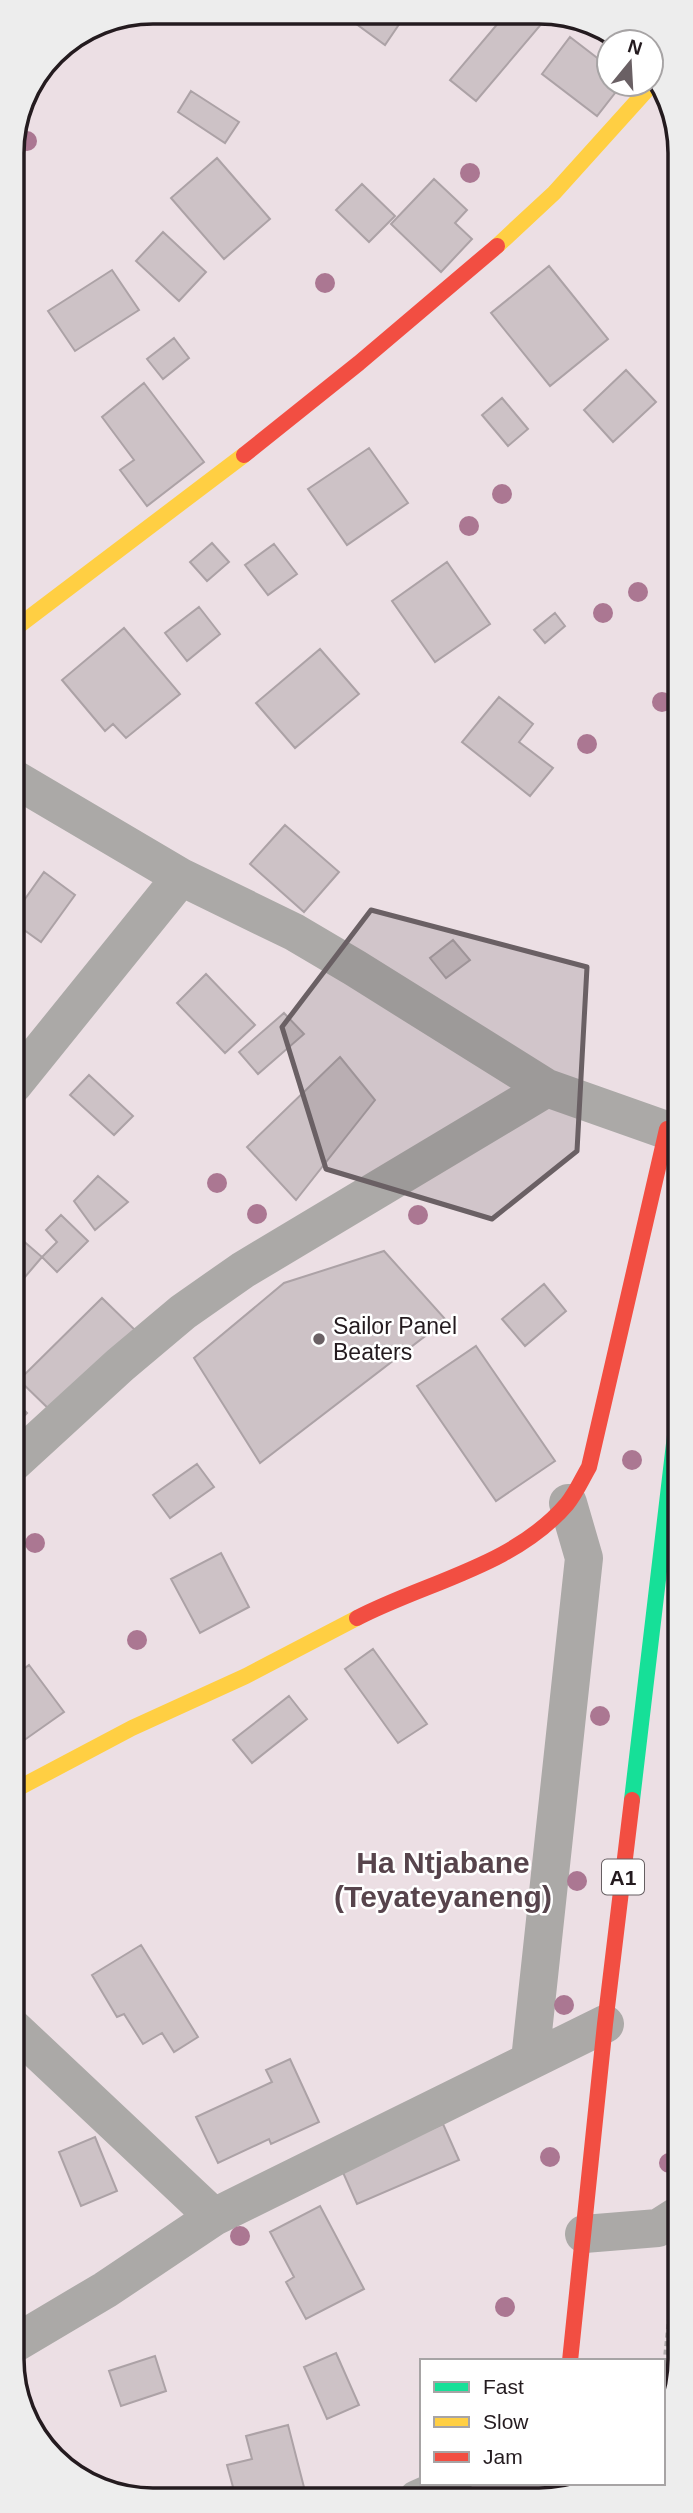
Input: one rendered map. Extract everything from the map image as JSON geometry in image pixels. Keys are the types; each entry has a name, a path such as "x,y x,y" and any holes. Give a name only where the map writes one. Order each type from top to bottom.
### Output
{"street":[{"path":"25,621 210,482 359,363 512,233 554,193 640,98"},
{"path":"25,785 181,877 304,938 547,1088 668,1130"},
{"path":"25,1071 181,877"},
{"path":"24,1453 120,1365 183,1312 243,1270 547,1088"},
{"path":"24,1785 132,1728 246,1676 365,1614 503,1554 539,1530 568,1503 589,1467 668,1152"},
{"name":"A1","path":"570,2359 605,2024 668,1494"},
{"path":"530,2060 584,1558 568,1503"},
{"path":"24,2338 105,2290 214,2217 605,2024"},
{"path":"24,2038 214,2217"},
{"path":"584,2234 658,2228 668,2222"}],"path":[{"path":"665,2360 668,2331"}],"highlighted area":[{"path":"371,910 587,967 577,1151 492,1219 326,1169 282,1027"}],"building":[{"path":"356,24 399,24 385,45"},
{"path":"497,24 541,24 476,101 450,80"},
{"path":"570,37 595,56 595,98 611,98 597,116 542,74"},
{"path":"191,91 239,122 225,143 178,112"},
{"path":"217,158 270,219 224,259 171,198"},
{"path":"434,179 467,210 455,223 472,239 441,272 391,224"},
{"path":"362,184 395,216 369,242 336,210"},
{"path":"163,232 206,272 179,301 136,261"},
{"path":"549,266 608,339 550,386 491,313"},
{"path":"112,270 139,310 75,351 48,311"},
{"path":"174,338 189,358 163,379 147,359"},
{"path":"626,370 656,402 613,442 584,410"},
{"path":"144,383 204,462 147,506 120,470 134,460 102,417"},
{"path":"502,398 528,429 508,446 482,415"},
{"path":"369,448 408,503 347,545 308,489"},
{"path":"212,543 229,562 207,581 190,562"},
{"path":"274,544 297,574 268,595 245,565"},
{"path":"447,562 490,624 435,662 392,601"},
{"path":"199,607 220,634 187,661 165,633"},
{"path":"555,613 565,626 545,643 534,630"},
{"path":"124,628 180,694 126,738 113,724 105,731 62,680"},
{"path":"320,649 359,694 295,748 256,703"},
{"path":"499,697 533,724 519,742 553,768 530,796 462,742"},
{"path":"285,825 339,872 304,912 250,864"},
{"path":"44,872 75,895 41,942 25,930 25,899"},
{"path":"453,940 470,960 446,978 430,958"},
{"path":"206,974 255,1025 225,1053 177,1003"},
{"path":"284,1013 304,1034 258,1074 239,1052"},
{"path":"340,1057 375,1100 296,1200 247,1147"},
{"path":"89,1075 133,1116 114,1135 70,1095"},
{"path":"98,1176 128,1202 95,1230 74,1201"},
{"path":"61,1215 88,1241 57,1272 42,1257 57,1242 46,1230"},
{"path":"25,1242 42,1257 24,1278"},
{"name":"Sailor Panel Beaters","path":"384,1251 446,1320 260,1463 194,1358 284,1283"},
{"path":"544,1284 566,1311 525,1346 502,1319"},
{"path":"102,1298 136,1331 53,1413 24,1385 24,1375"},
{"path":"476,1346 555,1461 496,1501 417,1386"},
{"path":"197,1464 214,1487 170,1518 153,1495"},
{"path":"221,1553 249,1607 200,1633 171,1579"},
{"path":"373,1649 427,1724 398,1743 345,1669"},
{"path":"29,1665 64,1712 24,1740 24,1669"},
{"path":"289,1696 307,1719 252,1763 233,1740"},
{"path":"141,1945 198,2037 174,2052 162,2033 143,2044 124,2014 117,2017 92,1975"},
{"path":"290,2059 319,2122 271,2144 269,2139 218,2163 196,2117 272,2082 266,2070"},
{"path":"443,2124 459,2160 357,2204 341,2168"},
{"path":"95,2137 117,2191 81,2206 59,2152"},
{"path":"320,2206 364,2289 306,2319 286,2282 294,2277 270,2232"},
{"path":"336,2353 359,2405 327,2419 304,2367"},
{"path":"155,2356 166,2391 121,2406 109,2371"},
{"path":"288,2425 304,2488 230,2488 233,2487 227,2465 252,2459 246,2436"}],"traffic: fast":[{"path":"632,1800 668,1495"}],"traffic: slow":[{"path":"497,246 554,193 640,98"},
{"path":"25,621 244,455"},
{"path":"24,1785 132,1728 246,1676 357,1618"}],"traffic: jam":[{"path":"244,455 359,363 497,246"},
{"path":"357,1618 468,1571 522,1543 546,1525 573,1495 589,1467 667,1129"},
{"path":"570,2359 605,2024 632,1800"}],"place":[{"name":"Sailor Panel Beaters","path":"319,1339"}],"district":[{"name":"Ha Ntjabane (Teyateyaneng)","path":"443,1879"}]}
